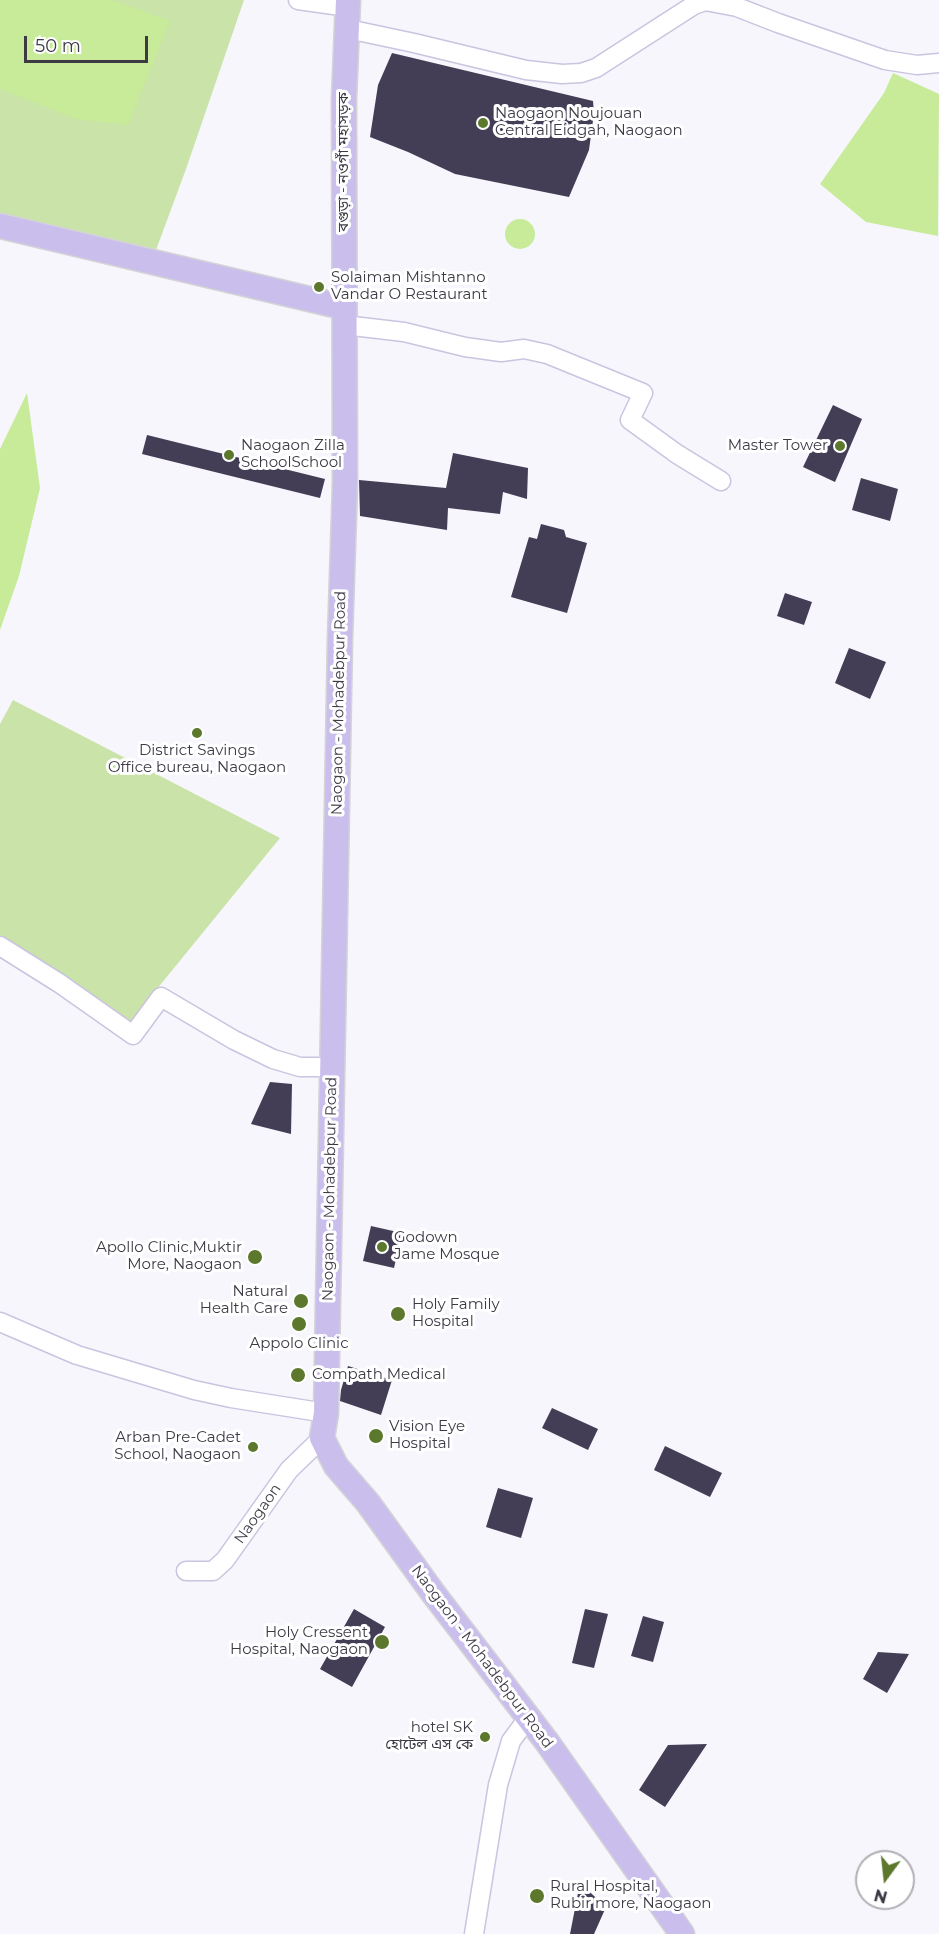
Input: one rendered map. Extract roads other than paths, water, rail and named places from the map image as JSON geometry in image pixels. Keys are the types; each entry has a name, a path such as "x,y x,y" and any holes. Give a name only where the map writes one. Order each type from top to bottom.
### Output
{"main road":[{"name":"বগুড়া - নওগাঁ মহাসড়ক","path":"344,316 344,99 348,12"},
{"path":"0,226 344,316"},
{"name":"Naogaon - Mohadebpur Road","path":"344,316 345,483 340,639 326,1413 322,1438 336,1466 368,1503 528,1718 682,1934"}],"street":[{"path":"298,0 348,12 414,43 526,70 562,74 580,73 596,68 694,5 705,1 737,7 885,60 916,65 939,63"},
{"path":"344,316 465,347 501,352 532,350 643,393 630,420 677,454 721,480"},
{"path":"0,946 59,983 133,1035 161,997 234,1040 273,1059 300,1067 332,1067"},
{"path":"0,1322 77,1355 194,1390 326,1413"},
{"name":"Naogaon","path":"186,1570 213,1570 225,1560 289,1470 322,1438"},
{"path":"474,1934 498,1785 511,1741 528,1718"}],"place":[{"name":"Naogaon Noujouan Central Eidgah, Naogaon","path":"483,123"},
{"name":"Solaiman Mishtanno Vandar O Restaurant","path":"319,287"},
{"name":"Master Tower","path":"840,446"},
{"name":"Naogaon Zilla SchoolSchool","path":"229,455"},
{"name":"District Savings Office bureau, Naogaon","path":"197,733"},
{"name":"Godown Jame Mosque","path":"382,1247"},
{"name":"Apollo Clinic,Muktir More, Naogaon","path":"255,1257"},
{"name":"Natural Health Care","path":"301,1301"},
{"name":"Holy Family Hospital","path":"398,1314"},
{"name":"Appolo Clinic","path":"299,1324"},
{"name":"Compath Medical","path":"298,1375"},
{"name":"Vision Eye Hospital","path":"376,1436"},
{"name":"Arban Pre-Cadet School, Naogaon","path":"253,1447"},
{"name":"Holy Cressent Hospital, Naogaon","path":"382,1642"},
{"name":"hotel SK হোটেল এস কে","path":"485,1737"},
{"name":"Rural Hospital, Rubir more, Naogaon","path":"537,1896"}]}
